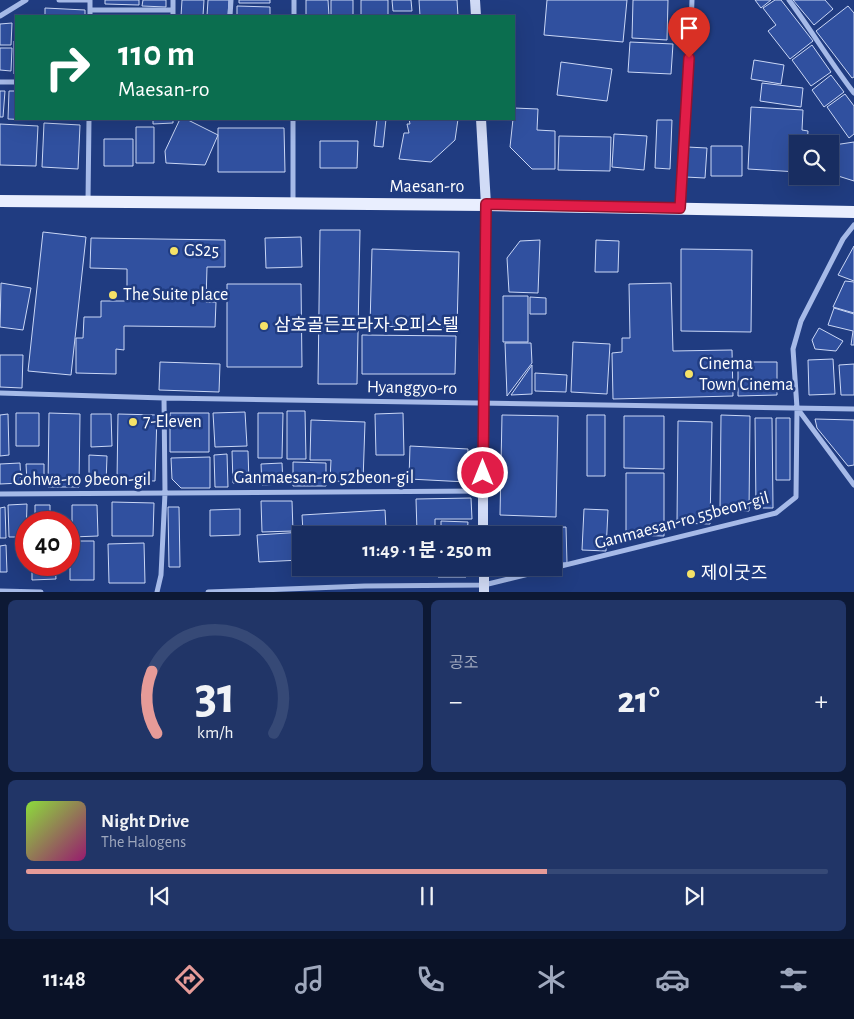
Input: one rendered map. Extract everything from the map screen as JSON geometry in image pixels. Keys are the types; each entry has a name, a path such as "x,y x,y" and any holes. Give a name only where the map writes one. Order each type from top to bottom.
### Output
{"main road":[{"name":"Maesan-ro","path":"0,201 486,204 854,212"}],"street":[{"path":"0,16 26,0"},
{"path":"59,0 90,0 90,13 173,10"},
{"path":"173,0 173,15"},
{"path":"230,15 231,0"},
{"path":"294,0 294,15"},
{"path":"475,0 476,15"},
{"path":"680,208 692,0"},
{"path":"788,0 854,93"},
{"path":"0,82 15,82"},
{"path":"88,201 89,120"},
{"path":"293,120 293,203"},
{"path":"481,120 486,204 483,402 484,526"},
{"path":"854,224 843,239 801,321 793,349 797,408 854,485"},
{"name":"Hyanggyo-ro","path":"0,393 164,398 854,409"},
{"path":"157,592 161,575 165,493 164,398"},
{"name":"Ganmaesan-ro 55beon-gil","path":"484,588 776,513 796,497 797,408"},
{"name":"Ganmaesan-ro 52beon-gil","path":"165,493 483,491"},
{"name":"Gohwa-ro 9beon-gil","path":"0,494 165,493"},
{"path":"208,592 365,586 484,588"},
{"path":"360,592 365,586"},
{"path":"0,591 40,592"}],"building":[{"path":"105,0 139,0 139,5 105,4"},
{"path":"143,0 166,0 166,7 142,6"},
{"path":"182,0 204,0 203,15 181,15"},
{"path":"208,0 229,0 228,15 207,15"},
{"path":"239,0 270,0 270,3 239,3"},
{"path":"306,0 328,0 329,15 306,15"},
{"path":"331,0 353,0 353,15 331,15"},
{"path":"361,0 388,0 388,15 361,15"},
{"path":"392,0 411,0 412,11 393,11"},
{"path":"419,0 457,0 458,15 420,15"},
{"path":"547,0 627,0 623,42 544,35"},
{"path":"633,0 668,0 667,40 632,38"},
{"path":"755,0 771,0 761,8"},
{"path":"775,0 781,0 813,41 790,59 768,31 776,25 763,8"},
{"path":"793,0 825,0 833,9 814,25"},
{"path":"237,6 270,7 270,15 237,15"},
{"path":"848,6 854,13 854,77 852,78 816,31"},
{"path":"45,8 85,10 85,15 45,15"},
{"path":"12,23 11,45 0,45 0,24"},
{"path":"14,41 15,41 15,74"},
{"path":"630,42 673,44 671,74 628,72"},
{"path":"812,45 831,72 811,86 792,60"},
{"path":"0,48 12,48 11,71 0,70"},
{"path":"754,60 784,65 781,84 751,79"},
{"path":"561,62 612,69 607,101 557,95"},
{"path":"831,75 844,92 824,107 812,90"},
{"path":"762,83 803,88 801,107 760,101"},
{"path":"0,91 5,91 3,117 0,117"},
{"path":"9,91 15,91 15,119 8,119"},
{"path":"845,94 854,106 854,134 849,138 827,107"},
{"path":"751,107 803,110 802,130 808,131 808,135 789,135 789,171 748,169"},
{"path":"515,108 538,109 537,130 555,131 555,169 532,169 510,147 513,120 515,120"},
{"path":"153,120 173,120 173,123 153,124"},
{"path":"180,120 188,120 218,135 205,165 166,163 165,151"},
{"path":"377,120 386,120 383,147 374,146"},
{"path":"409,120 458,120 455,140 431,162 399,159 404,133 409,133 407,124 410,124"},
{"path":"657,120 672,120 670,169 655,168"},
{"path":"44,123 80,125 78,169 42,167"},
{"path":"0,124 38,126 36,166 0,165"},
{"path":"136,127 154,127 154,163 136,163"},
{"path":"218,128 284,128 285,172 218,172"},
{"path":"614,134 647,136 644,170 612,167"},
{"path":"559,136 611,137 610,171 558,170"},
{"path":"104,139 133,139 133,166 104,166"},
{"path":"320,141 358,141 357,168 320,168"},
{"path":"854,142 854,181 839,176 839,144"},
{"path":"711,146 742,146 742,176 711,176"},
{"path":"687,147 707,148 705,178 685,177"},
{"path":"320,230 360,230 357,384 318,384"},
{"path":"43,232 86,237 71,375 28,371"},
{"path":"301,237 302,267 266,268 265,238"},
{"path":"91,238 225,240 225,267 207,267 206,302 216,302 215,327 124,326 124,350 116,349 116,374 76,373 76,338 83,338 84,317 101,317 101,301 127,301 127,269 90,268"},
{"path":"540,240 538,293 509,292 507,258 520,241"},
{"path":"596,240 619,241 618,272 595,272"},
{"path":"854,246 854,281 838,275"},
{"path":"372,249 459,252 457,328 370,326"},
{"path":"681,249 752,250 751,332 681,331"},
{"path":"845,281 854,282 854,313 833,307"},
{"path":"1,283 31,288 23,330 0,327"},
{"path":"671,283 673,351 732,350 733,396 613,399 612,353 622,352 622,338 630,338 629,284"},
{"name":"삼호골든프라자 오피스텔","path":"227,284 301,284 302,367 227,367"},
{"path":"503,296 528,296 528,342 503,342"},
{"path":"530,297 546,298 546,314 530,314"},
{"path":"834,308 854,314 854,345 851,345 853,331 828,325"},
{"path":"819,328 843,341 836,351 815,349 812,340"},
{"path":"362,335 456,336 455,374 362,374"},
{"path":"573,342 610,344 607,394 571,392"},
{"path":"505,343 531,343 532,363 507,396"},
{"path":"0,355 23,355 22,388 0,387"},
{"path":"833,359 835,394 809,395 808,360"},
{"path":"160,362 220,364 219,392 159,390"},
{"path":"738,362 777,362 777,395 738,396"},
{"path":"854,364 854,395 841,395 839,365"},
{"path":"532,365 532,394 511,395"},
{"path":"535,373 567,375 566,392 535,391"},
{"path":"287,411 305,411 306,459 287,459"},
{"path":"245,412 247,446 215,447 213,413"},
{"path":"16,413 39,413 39,446 16,446"},
{"path":"49,413 80,414 79,487 48,487"},
{"path":"170,413 209,413 209,452 170,452"},
{"path":"258,413 283,413 282,458 258,458"},
{"path":"403,413 404,455 376,455 375,414"},
{"path":"8,414 9,455 0,456 0,415"},
{"path":"91,414 111,414 112,446 91,447"},
{"path":"118,414 157,415 155,481 117,480"},
{"path":"502,415 558,416 556,517 500,515"},
{"path":"587,415 605,415 605,476 587,476"},
{"path":"721,415 750,416 749,511 720,510"},
{"path":"624,416 664,416 664,469 624,468"},
{"path":"755,418 772,418 773,508 756,508"},
{"path":"776,418 790,418 790,480 776,480"},
{"path":"815,419 854,420 854,465 848,466 817,428"},
{"path":"311,420 365,422 363,482 330,481 331,460 310,460"},
{"path":"678,421 712,422 710,524 677,523"},
{"path":"410,446 468,449 467,482 409,479"},
{"path":"232,451 248,451 249,483 233,483"},
{"path":"227,454 228,487 215,487 214,455"},
{"path":"89,455 107,456 106,484 89,483"},
{"path":"210,457 210,488 181,488 172,479 171,458"},
{"path":"293,462 326,463 326,486 293,486"},
{"path":"20,463 21,483 0,484 0,464"},
{"path":"282,463 283,484 262,485 261,464"},
{"path":"26,464 44,464 44,482 27,482"},
{"path":"626,473 664,473 664,536 626,535"},
{"path":"471,498 472,519 435,519 435,526 417,526 416,499"},
{"path":"261,501 292,501 292,531 262,532"},
{"path":"112,502 154,503 153,536 112,536"},
{"path":"27,504 27,511 15,511 15,537 9,537 8,505"},
{"path":"35,505 50,505 50,511 35,511"},
{"path":"72,505 97,505 98,536 80,537 80,511 72,511"},
{"path":"5,507 6,538 0,538 0,508"},
{"path":"168,507 179,507 180,567 169,567"},
{"path":"240,509 240,535 210,536 210,510"},
{"path":"584,509 608,510 606,551 582,550"},
{"path":"385,510 386,526 303,526 302,515"},
{"path":"441,521 468,522 468,526 441,526"},
{"path":"562,527 566,527 567,563 562,563"},
{"path":"292,533 292,560 259,562 257,535"},
{"path":"80,541 94,541 94,580 70,580 70,576 80,576"},
{"path":"144,543 145,583 109,583 108,544"},
{"path":"6,545 7,572 0,572 0,546"},
{"path":"32,576 56,576 56,579 32,580"},
{"path":"438,576 466,576 466,577"}],"place":[{"name":"GS25","path":"174,251"},
{"name":"The Suite place","path":"113,295"},
{"name":"삼호골든프라자 오피스텔","path":"264,326"},
{"name":"Cinema Town Cinema","path":"689,374"},
{"name":"7-Eleven","path":"133,422"},
{"name":"제이굿즈","path":"691,574"}],"route":[{"path":"483,473 486,204 680,208 689,58"}]}
